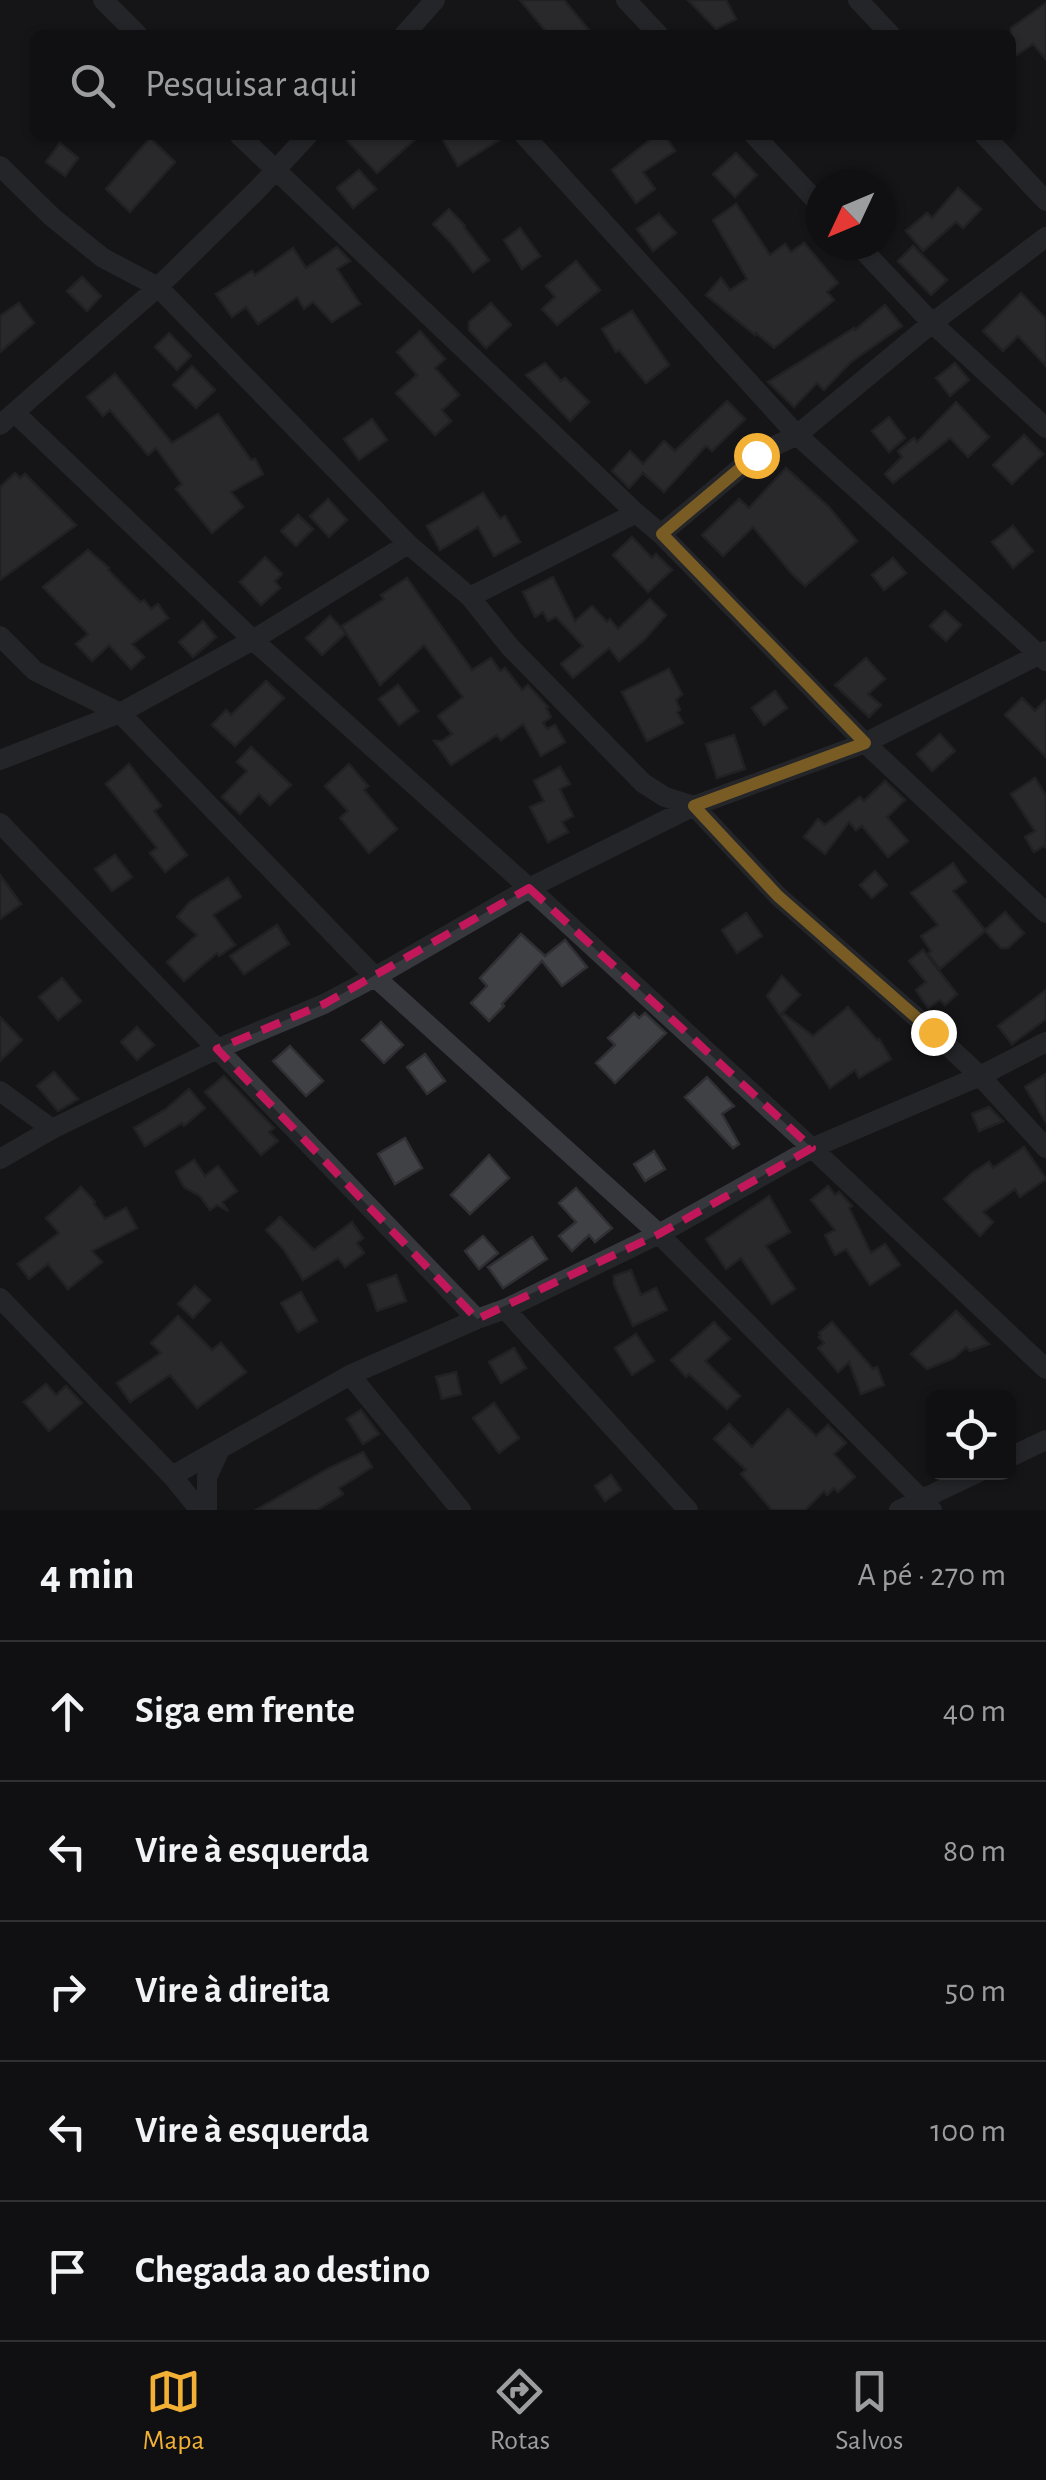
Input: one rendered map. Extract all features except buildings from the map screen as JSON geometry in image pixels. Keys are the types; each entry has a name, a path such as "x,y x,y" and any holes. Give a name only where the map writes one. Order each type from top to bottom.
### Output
{"street":[{"path":"103,0 133,30"},
{"path":"426,27 435,0"},
{"path":"626,0 655,30"},
{"path":"858,0 885,30"},
{"path":"245,140 662,534 865,743 1046,913"},
{"path":"303,140 158,287 7,419 529,888 1046,1369"},
{"path":"0,1159 52,1129 217,1049 324,1004 529,888 694,806 865,743 1044,656 797,436 529,140"},
{"path":"759,140 806,190"},
{"path":"989,140 1046,201"},
{"path":"0,166 52,218 103,258 158,287 408,544 470,597 510,647 643,783 666,797 694,806 778,896 980,1076 1046,1148"},
{"path":"662,534 756,455 797,436 932,323 1046,236"},
{"path":"872,260 932,323 1046,428"},
{"path":"470,597 636,512"},
{"path":"0,760 120,713 252,640 408,544"},
{"path":"0,636 35,671 120,713 375,978 659,1234 927,1505"},
{"path":"0,823 477,1318"},
{"path":"172,1476 350,1374 505,1309 659,1234 812,1148 980,1076 1046,1042"},
{"path":"0,1092 52,1129"},
{"path":"0,1298 204,1510"},
{"path":"505,1309 688,1510"},
{"path":"350,1374 461,1510"},
{"path":"1016,1454 1046,1440"},
{"path":"204,1510 207,1477 220,1449"},
{"path":"899,1510 927,1505 966,1480"}],"highlighted area":[{"path":"529,888 812,1148 659,1234 477,1319 217,1049 324,1004"}],"route":[{"path":"756,455 662,534 865,743 694,806 778,896 933,1032"}]}
